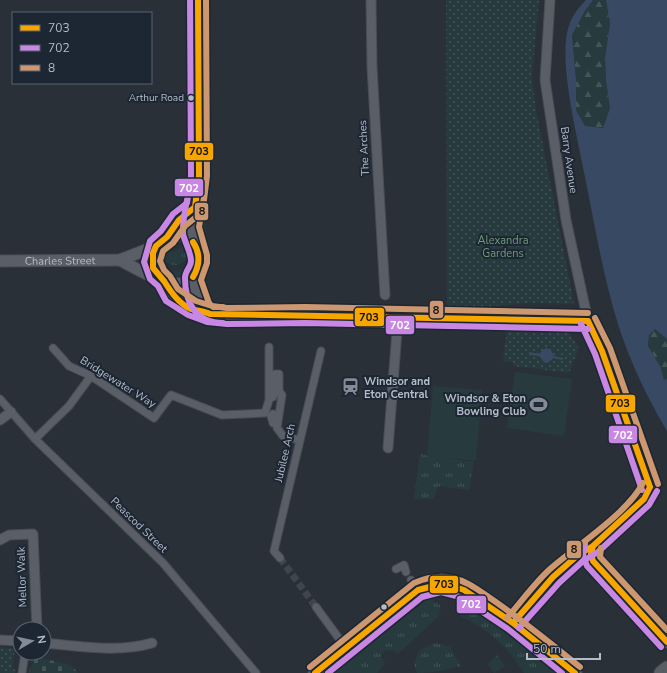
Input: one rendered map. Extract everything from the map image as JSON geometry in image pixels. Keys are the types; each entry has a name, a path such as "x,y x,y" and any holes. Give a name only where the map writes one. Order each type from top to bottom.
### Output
{"main road":[{"path":"315,673 346,648 415,585 438,583 456,586 513,623 576,673"},
{"path":"661,673 667,668"}],"street":[{"path":"198,0 199,176 191,228 193,242 200,254 198,270 193,277 195,290 204,311"},
{"name":"The Arches","path":"371,0 372,67 385,295"},
{"name":"Barry Avenue","path":"550,0 545,80 566,220 588,321"},
{"path":"167,237 179,220 195,207"},
{"path":"167,237 180,236 193,242"},
{"name":"Charles Street","path":"0,261 120,260 156,246 167,237"},
{"path":"156,246 152,260 153,268 172,295 179,301 192,308 210,314 227,316 305,315"},
{"name":"Charles Street","path":"120,260 162,280 178,284 193,277"},
{"path":"380,318 588,321 602,351 650,487 644,499 593,546 578,555 553,577 513,623"},
{"path":"388,448 398,318"},
{"path":"268,347 276,396 277,428 282,436 299,440"},
{"name":"Bridgewater Way","path":"53,348 69,366 91,376 154,418 171,395 222,415 265,413 276,396"},
{"name":"Jubilee Arch","path":"280,558 274,551 321,351"},
{"path":"35,439 69,406 91,376"},
{"name":"Peascod Street","path":"0,399 35,439 164,564 256,673"},
{"path":"0,420 11,412"},
{"path":"273,414 270,416 273,423"},
{"name":"Mellor Walk","path":"0,540 9,535 33,534 36,621"},
{"path":"593,546 591,554 593,561 667,642"},
{"path":"396,568 404,565 406,572"},
{"path":"316,606 346,648"},
{"path":"0,640 12,641"},
{"path":"52,644 89,647 137,647 152,642"},
{"path":"22,673 24,661"}],"green space":[{"name":"Alexandra Gardens","path":"446,0 539,0 532,77 536,110 574,304 531,303 447,310"},
{"path":"593,0 606,0 610,23 605,58 606,81 610,108 603,128 585,126 576,110 576,80 572,35 585,11"},
{"path":"201,212 205,220 206,234 197,230"},
{"path":"185,245 190,250 191,254 181,264 170,264 161,258 161,253 165,248 173,252"},
{"path":"191,266 189,272 182,276 172,276 162,271 162,268 176,270"},
{"path":"507,329 566,329 579,348 569,373 514,366 513,362 503,361"},
{"path":"655,329 667,339 667,379 664,380 661,368 648,346 649,335"},
{"name":"Windsor & Eton Bowling Club","path":"515,372 572,379 564,436 507,428"},
{"path":"433,386 482,390 476,461 427,456"},
{"path":"420,454 474,462 469,490 438,486 434,499 414,499"},
{"path":"429,598 441,606 439,616 398,654 391,650 384,651 381,657 385,664 377,673 334,673"},
{"path":"460,606 490,619 558,673 524,673 512,656 497,640 471,621 461,617"},
{"path":"435,643 450,647 461,666 439,671 417,673 414,664 420,650"},
{"path":"0,647 12,648 12,669 16,670 15,673 0,673"},
{"path":"497,655 505,666 494,673 488,664"},
{"path":"34,661 52,661 71,665 78,673 28,673"}],"water":[{"path":"586,0 593,0 585,11 572,35 576,80 576,110 585,126 603,128 610,108 606,81 605,58 610,23 606,0 667,0 667,339 655,329 649,335 648,346 661,368 664,380 667,379 667,431 640,379 618,324 604,269 574,124 568,85 565,48 570,23 576,11"},
{"path":"547,348 551,350 554,356 563,358 563,360 553,358 549,362 545,363 539,356 529,355 529,352 540,354 542,350"}],"tunnel":[{"path":"305,315 380,318"},
{"path":"280,558 316,607"}],"transit line":[{"name":"702","path":"190,0 191,176 187,203 173,214 161,231 150,241 144,262 150,279 158,286 166,301 188,315 207,322 227,324 305,323 588,329"},
{"name":"703","path":"164,281 153,268 153,253 156,246 167,237 179,220 195,207 199,176 198,0"},
{"name":"8","path":"206,0 207,176 203,208 201,213 185,226 173,243 163,251 160,261 164,270 170,276 178,289 196,301 212,306 227,308 305,307 588,313"},
{"name":"702","path":"189,189 183,228 183,234 191,261 185,276 187,296 194,310 199,315 214,322 223,323"},
{"name":"8","path":"205,191 199,227 207,255 207,263 201,280 209,303 213,307 223,307"},
{"name":"703","path":"193,242 196,246 199,260 193,277"},
{"name":"703","path":"164,281 179,301 187,307 210,314 588,321"},
{"name":"8","path":"595,318 610,348 658,484"},
{"name":"703","path":"588,321 602,351 650,487"},
{"name":"702","path":"581,324 595,354 642,490"},
{"name":"8","path":"507,618 543,575 613,518 635,495 643,483"},
{"name":"703","path":"513,623 553,577 578,555 593,546 644,499 650,487"},
{"name":"702","path":"519,628 559,583 583,561 598,552 649,505 657,491"},
{"name":"702","path":"585,544 583,555 587,566 661,647"},
{"name":"703","path":"593,546 591,554 593,561 667,642"},
{"name":"8","path":"601,548 600,557 667,630"},
{"name":"8","path":"310,667 414,583 428,578 437,577 457,579 477,589 502,606 580,667"},
{"name":"703","path":"315,673 418,590 441,584 464,590 513,623 575,673"},
{"name":"702","path":"328,673 422,597 441,592 460,597 508,629 562,673"}],"place":[{"name":"Arthur Road","path":"191,98"},
{"name":"Windsor and Eton Central","path":"351,387"},
{"name":"Windsor & Eton Bowling Club","path":"539,404"}]}
